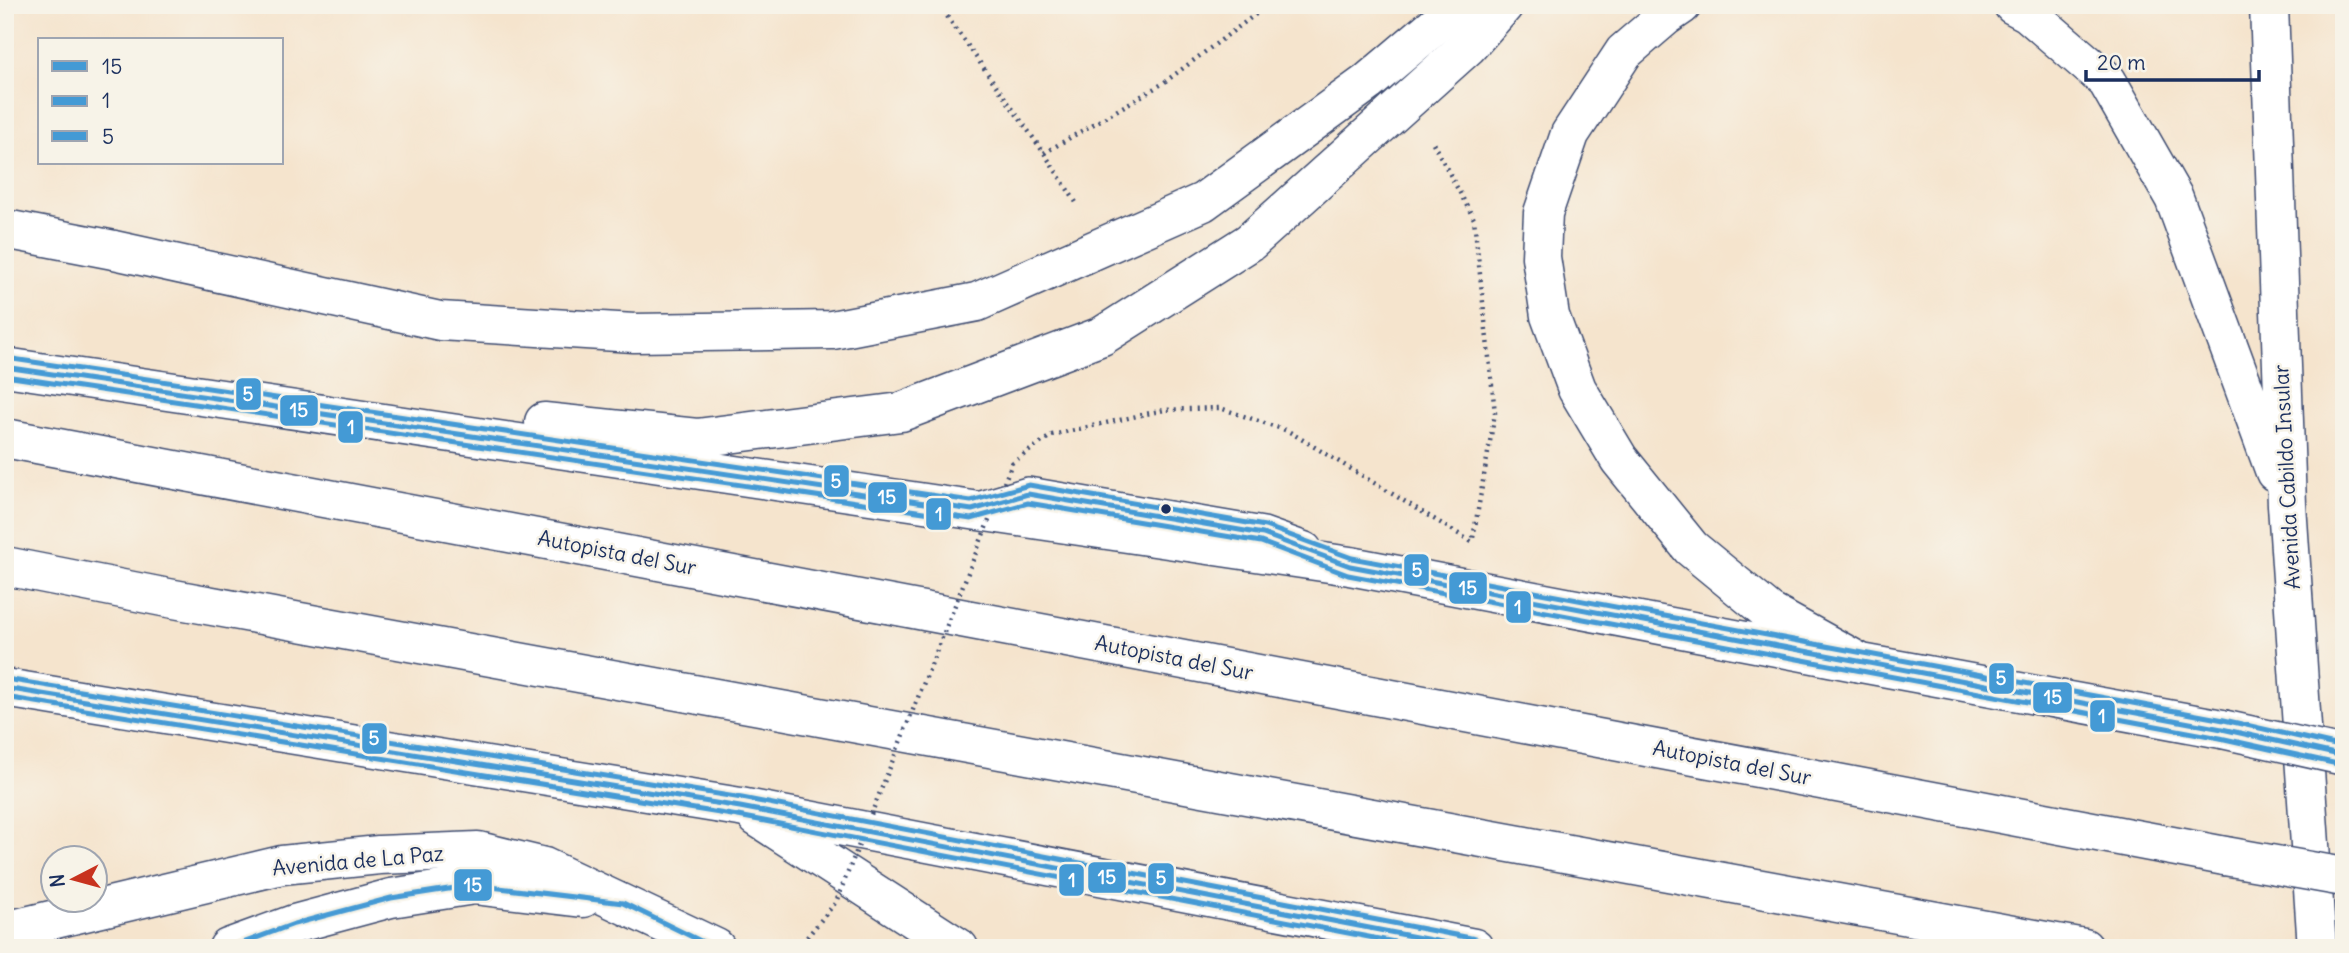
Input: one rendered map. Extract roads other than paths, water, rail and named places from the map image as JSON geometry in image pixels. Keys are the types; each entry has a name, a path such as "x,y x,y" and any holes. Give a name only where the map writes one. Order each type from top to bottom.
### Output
{"main road":[{"path":"5,229 440,321 635,333 832,330 977,302 1203,202 1368,82 1459,5"},
{"path":"12,368 697,438 901,412 1102,336 1250,242 1468,46 1504,5"},
{"path":"1682,5 1624,52 1570,134 1543,213 1541,257 1550,316 1577,389 1612,447 1691,548 1769,612 1861,663"},
{"path":"2013,5 2028,13 2107,81 2174,198 2287,505"},
{"name":"Avenida Cabildo Insular","path":"2269,5 2287,505 2317,948"},
{"path":"12,368 1350,566 2222,729 2344,755"},
{"name":"Autopista del Sur","path":"5,438 2344,877"},
{"path":"5,566 176,600 2084,948"},
{"path":"5,688 740,807 1474,948"},
{"path":"740,807 959,948"},
{"name":"Avenida de La Paz","path":"5,931 282,865 379,855 478,850 544,867 716,948"},
{"name":"Avenida de La Paz","path":"228,948 294,924 391,898 474,885 623,904"}]}
